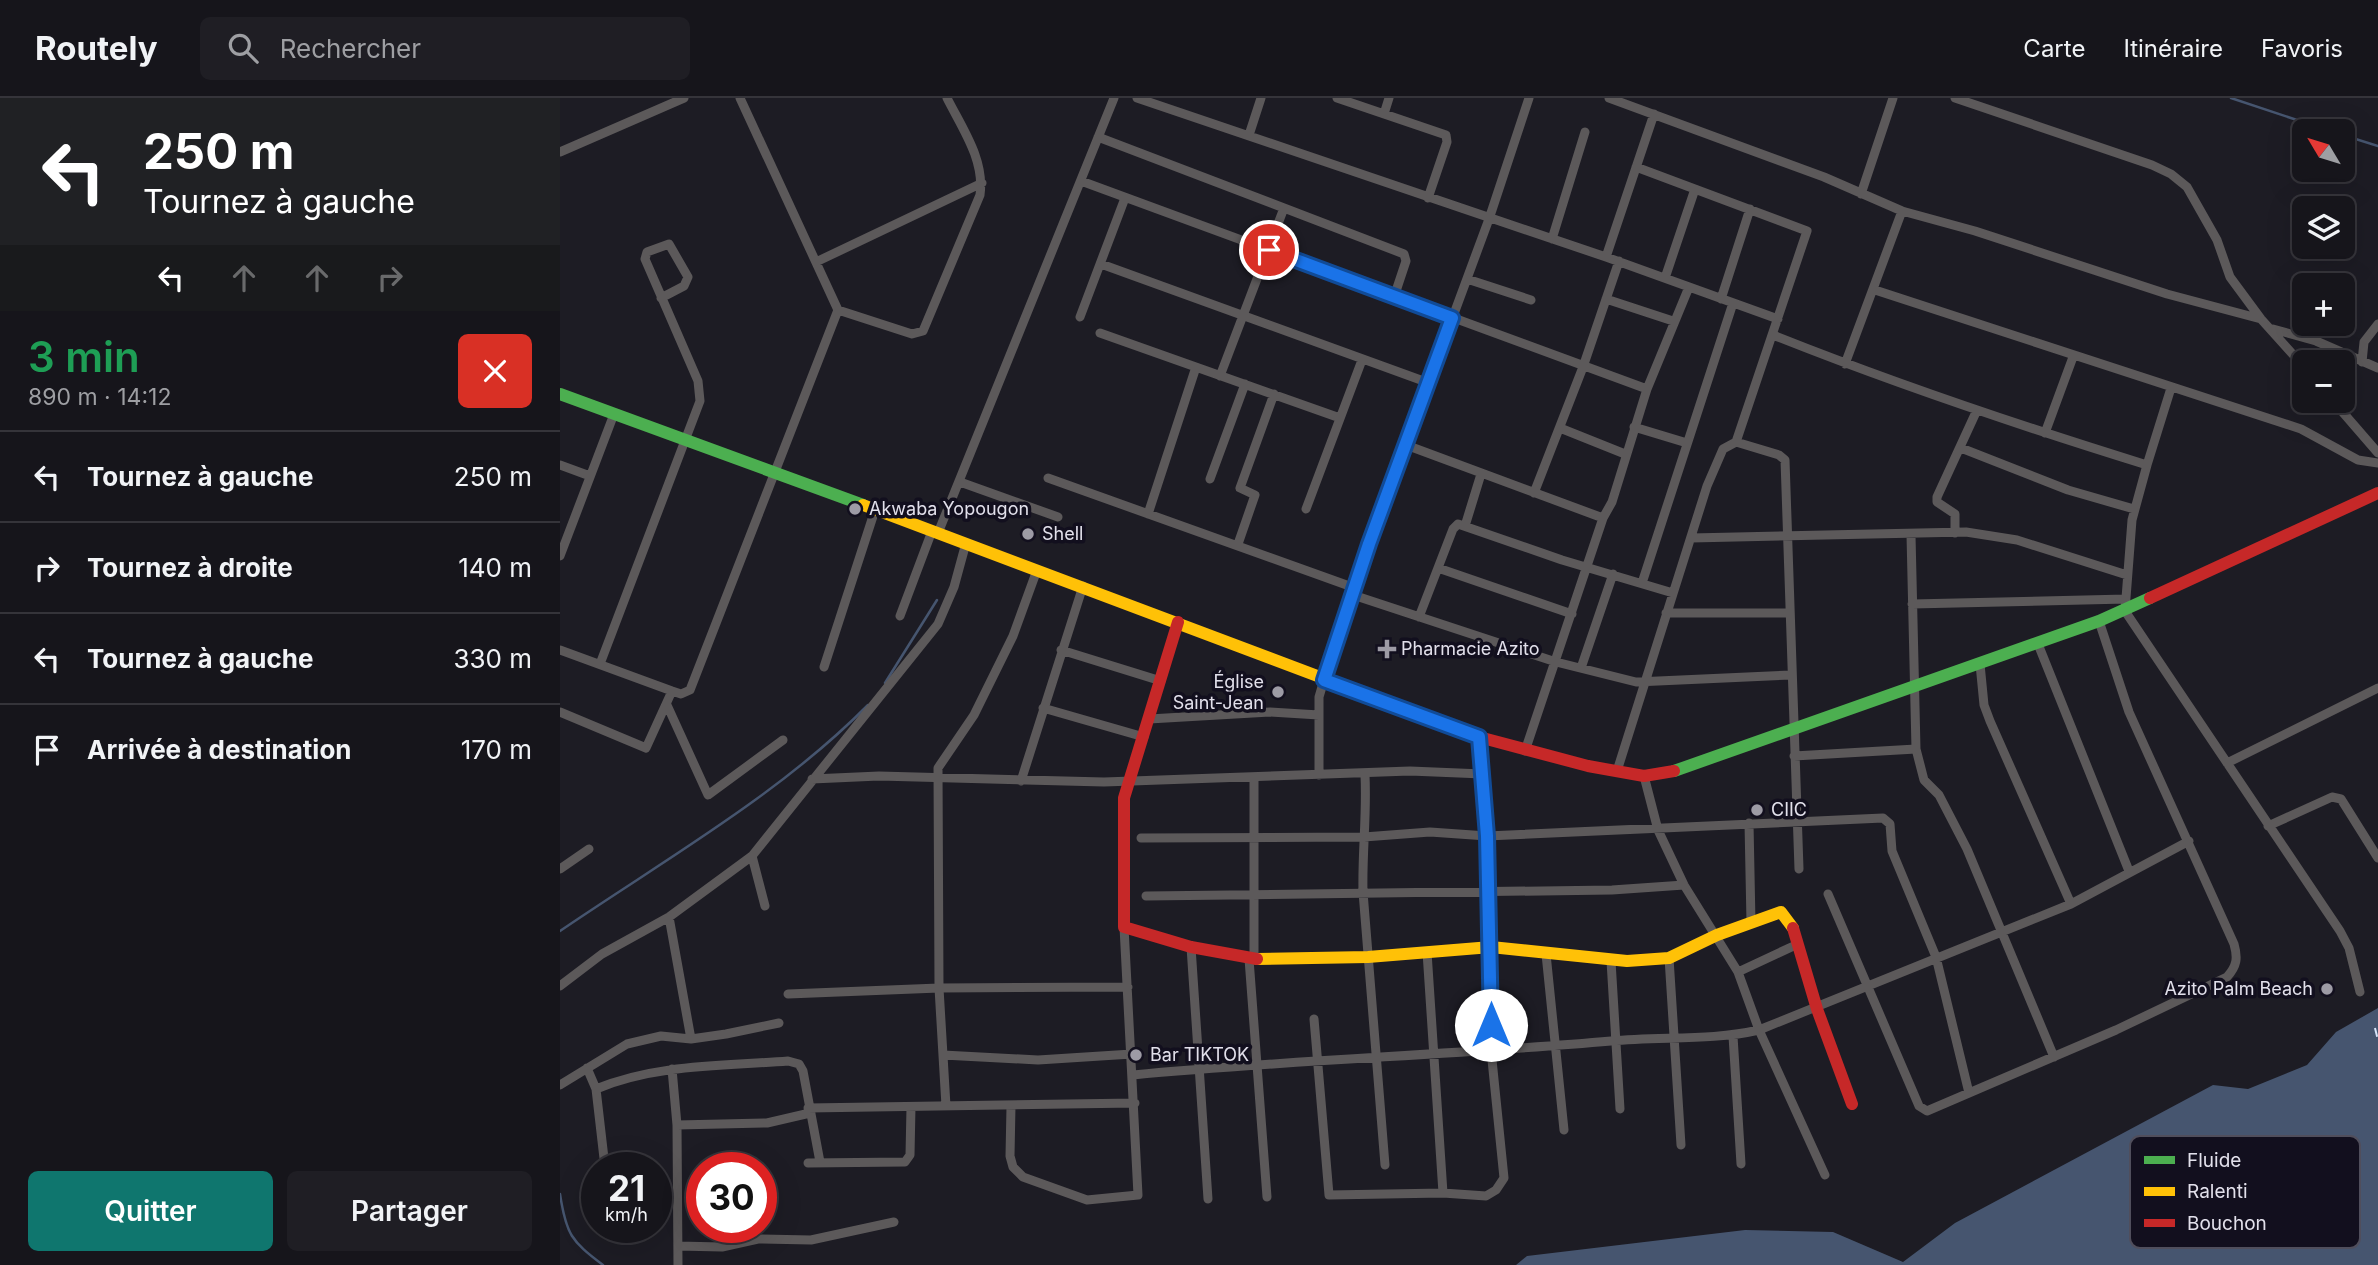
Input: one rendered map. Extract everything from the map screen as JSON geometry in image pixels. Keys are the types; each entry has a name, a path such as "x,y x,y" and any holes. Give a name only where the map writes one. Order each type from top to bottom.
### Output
{"street":[{"path":"560,152 684,98"},
{"path":"560,650 671,691 681,694 690,690 838,310 740,98"},
{"path":"838,310 912,334 923,331 980,195 982,183 980,166 947,98"},
{"path":"900,617 935,532 960,482 1114,98"},
{"path":"1137,98 1619,261 1778,319"},
{"path":"1250,135 1261,98"},
{"path":"1337,98 1446,135 1447,142 1429,198"},
{"path":"1384,114 1389,98"},
{"path":"1319,775 1319,697 1324,680 1489,219 1529,98"},
{"path":"1609,98 1902,211 1975,231 2167,294 2261,319"},
{"path":"1861,194 1893,98"},
{"path":"1955,98 2152,165 2180,180 2217,240 2230,277 2261,319 2292,352"},
{"path":"1606,257 1654,114"},
{"path":"1552,239 1585,132"},
{"path":"1098,137 1404,254 1406,261 1394,297"},
{"path":"1616,771 1717,461 1723,449 1736,442 1807,231 1636,167"},
{"path":"1081,181 1647,389"},
{"path":"816,262 982,183"},
{"path":"1665,278 1695,189"},
{"path":"1080,317 1125,198"},
{"path":"1220,376 1284,208"},
{"path":"1721,299 1750,209"},
{"path":"1845,364 1875,290 1902,211"},
{"path":"600,664 701,392 662,298 645,256 669,244 688,277 684,286 662,298"},
{"path":"1534,493 1583,367 1619,261"},
{"path":"1101,264 1429,383"},
{"path":"1467,279 1531,300"},
{"path":"1525,751 1603,518 1612,502 1647,389 1689,287"},
{"path":"1875,290 2301,429 2358,460 2378,463"},
{"path":"1606,299 1673,321"},
{"path":"1642,583 1733,303"},
{"path":"2362,362 2364,342 2378,324"},
{"path":"2273,329 2316,341 2378,368"},
{"path":"1100,333 1340,418"},
{"path":"1773,335 1845,364 1977,410 2147,465"},
{"path":"2045,433 2073,356"},
{"path":"1306,509 1362,360"},
{"path":"1148,514 1196,367"},
{"path":"1210,479 1245,384"},
{"path":"2171,387 2134,509 2125,605 2268,826 2340,931 2349,947 2360,992"},
{"path":"560,394 1083,586 1479,737 1525,751 1644,776 1684,768 1793,731 2099,621 2125,605 2378,493"},
{"path":"1238,544 1255,495 1240,488 1274,394"},
{"path":"1955,533 1955,513 1937,502 1977,410"},
{"path":"2343,413 2378,453"},
{"path":"560,556 565,528 590,476 614,414"},
{"path":"1634,427 1687,443"},
{"path":"1560,428 1625,454"},
{"path":"1736,442 1772,452 1785,460 1799,869"},
{"path":"1406,445 1603,518"},
{"path":"1961,448 2055,486 2134,509"},
{"path":"560,465 590,476"},
{"path":"1465,526 1481,474"},
{"path":"1048,478 1238,544 1419,617 1556,662 1644,682 1791,675"},
{"path":"960,482 1058,517"},
{"path":"824,667 875,510"},
{"path":"1419,617 1453,529 1458,524 1673,593"},
{"path":"1691,538 1789,538 1871,533 1991,535 2017,540 2126,576"},
{"path":"1911,535 1916,749 1924,780 1946,806 2054,1057"},
{"path":"560,986 602,954 669,917 752,856 938,624 954,587 966,543"},
{"path":"1438,568 1572,614"},
{"path":"946,1106 940,988 937,780 944,755 974,715 1013,636 1037,570"},
{"path":"1581,668 1613,574"},
{"path":"1021,781 1083,586"},
{"path":"1912,604 2125,605"},
{"path":"1667,613 1790,613"},
{"path":"1828,894 1870,986 1919,1106 1927,1111 2054,1057 2227,977 2234,968 2237,957 2234,944 2129,712 2099,621"},
{"path":"1011,1106 1010,1156 1016,1171 1070,1195 1110,1200 1133,1197 1139,1191 1124,927 1122,809 1178,622"},
{"path":"2038,644 2129,871"},
{"path":"1061,650 1161,681"},
{"path":"1980,664 1984,705 2071,904"},
{"path":"2227,763 2378,688"},
{"path":"560,712 646,748 671,691"},
{"path":"667,705 708,795 783,740"},
{"path":"1043,708 1144,737"},
{"path":"1149,719 1270,712 1319,715"},
{"path":"1314,1019 1329,1195 1443,1193 1486,1196 1496,1190 1504,1178 1491,1050 1487,836 1479,737"},
{"path":"1794,756 1916,749"},
{"path":"812,779 878,776 937,780 1130,781 1365,775 1410,771 1483,774"},
{"path":"1365,775 1367,821 1363,892 1385,1165"},
{"path":"1644,776 1658,830 1684,886 1738,972 1759,1030 1825,1175"},
{"path":"1254,777 1252,959 1266,1197"},
{"path":"2268,826 2332,797 2341,799 2378,858"},
{"path":"1141,838 1364,837 1430,832 1487,836 1658,830 1797,819 1887,819 1895,858 1936,957 1969,1093"},
{"path":"1749,823 1751,923"},
{"path":"1133,1075 1257,1063 1376,1058 1673,1037 1733,1036 1759,1030 1815,1010 1936,957 2071,904 2189,841"},
{"path":"560,869 589,849"},
{"path":"752,856 765,906"},
{"path":"1146,896 1612,890 1684,886"},
{"path":"1124,927 1191,947 1252,959 1368,957 1490,947 1612,961 1669,958 1717,935 1784,913 1798,944 1815,1010 1852,1104"},
{"path":"669,917 691,1039"},
{"path":"1738,972 1798,944"},
{"path":"1191,947 1208,1199"},
{"path":"1427,952 1443,1193"},
{"path":"1546,954 1564,1130"},
{"path":"1669,958 1681,1145"},
{"path":"1612,961 1620,1109"},
{"path":"788,995 940,988 1128,987"},
{"path":"560,1085 627,1045 661,1036 691,1039 779,1023"},
{"path":"1733,1036 1741,1164"},
{"path":"943,1055 1038,1060 1132,1054"},
{"path":"596,1089 626,1076 673,1069 788,1062 799,1064 803,1072 820,1163"},
{"path":"587,1069 596,1089 603,1152"},
{"path":"673,1069 677,1125 678,1265"},
{"path":"677,1125 767,1123 809,1110 1135,1103"},
{"path":"808,1163 905,1161 910,1155 911,1107"},
{"path":"678,1246 722,1247 758,1239 811,1240 894,1222"}],"water":[{"path":"2378,1008 2378,1265 1516,1265 1527,1256 1745,1230 1833,1232 1903,1262 1955,1223 2213,1085 2248,1089 2307,1065 2336,1032"}],"waterway":[{"path":"2231,98 2294,119"},
{"path":"2356,139 2378,146"},
{"path":"885,683 937,600"},
{"path":"560,931 759,797 833,738 868,705"},
{"path":"560,1194 572,1236 603,1265"}],"ferry route":[{"path":"2375,1028 2378,1040"}],"traffic: fast":[{"path":"560,394 863,505"},
{"path":"1674,771 2099,621 2150,598"}],"traffic: slow":[{"path":"863,505 1397,706"},
{"path":"1257,959 1368,957 1491,947 1627,961 1669,958 1717,935 1781,912 1793,928"}],"traffic: jam":[{"path":"2150,598 2378,493"},
{"path":"1178,622 1124,798 1124,927 1191,947 1257,959"},
{"path":"1397,706 1479,737 1588,766 1644,776 1674,771"},
{"path":"1793,928 1817,1009 1852,1104"}],"place":[{"name":"Akwaba Yopougon","path":"855,509"},
{"name":"Shell","path":"1028,534"},
{"name":"Pharmacie Azito","path":"1387,649"},
{"name":"Église Saint-Jean","path":"1278,692"},
{"name":"CIIC","path":"1757,810"},
{"name":"Azito Palm Beach","path":"2327,989"},
{"name":"Bar TIKTOK","path":"1136,1055"}],"route":[{"path":"1269,250 1452,318 1369,544 1324,680 1479,737 1487,836 1491,1025"}]}
